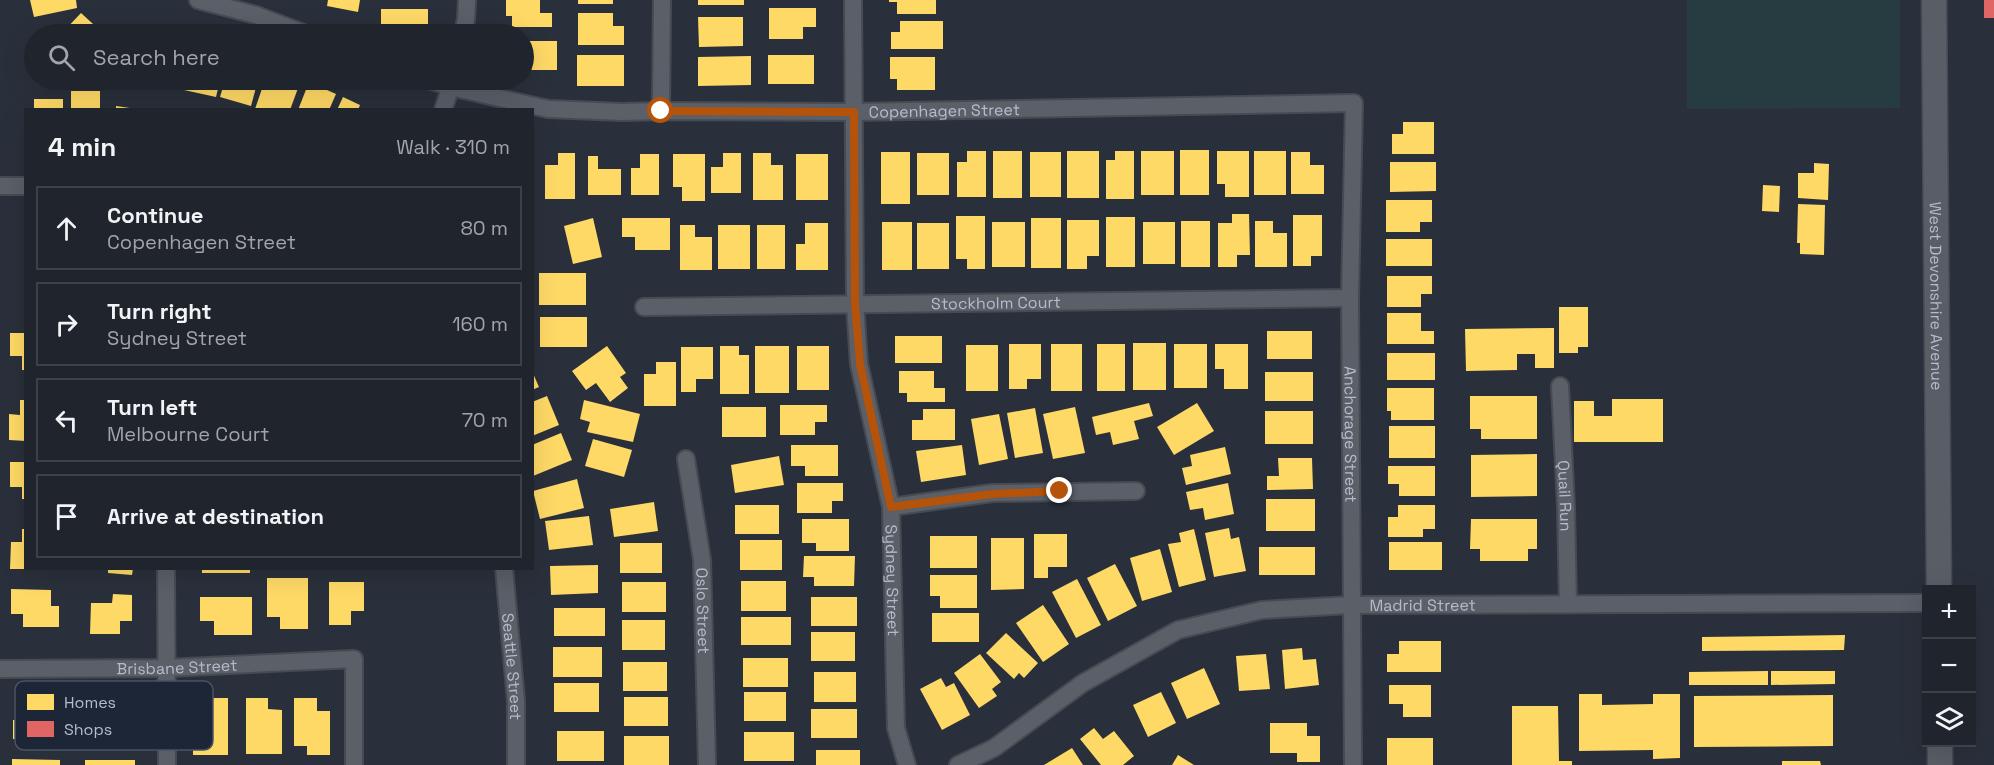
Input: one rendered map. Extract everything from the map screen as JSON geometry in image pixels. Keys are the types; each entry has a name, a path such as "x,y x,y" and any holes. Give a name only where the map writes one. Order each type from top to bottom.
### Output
{"main road":[{"name":"West Devonshire Avenue","path":"1934,0 1939,585"},
{"path":"1940,747 1940,765"}],"street":[{"path":"198,0 279,24"},
{"path":"465,24 467,0"},
{"path":"661,111 662,0"},
{"name":"Sydney Street","path":"853,0 855,304 860,364 891,507 896,728 907,765"},
{"path":"444,108 450,90"},
{"name":"Copenhagen Street","path":"479,90 548,108 622,112 854,112 1354,103"},
{"name":"Anchorage Street","path":"1353,765 1350,298 1354,103"},
{"path":"0,186 24,186"},
{"name":"Stockholm Court","path":"644,307 1350,298"},
{"name":"Quail Run","path":"1560,386 1568,604"},
{"name":"Oslo Street","path":"686,459 702,560 707,765"},
{"path":"891,507 992,494 1136,491"},
{"path":"166,570 166,681"},
{"name":"Seattle Street","path":"504,570 516,701 516,765"},
{"name":"Madrid Street","path":"958,765 994,748 1083,683 1178,630 1262,610 1352,605 1922,603"},
{"name":"Brisbane Street","path":"0,669 166,668 354,659 354,765"},
{"path":"167,750 167,765"}],"green space":[{"path":"1687,0 1900,0 1900,108 1687,109"}],"building: Homes":[{"path":"30,0 76,0 77,8 34,17"},
{"path":"328,0 360,0 358,12 327,6"},
{"path":"506,0 540,0 540,13 552,13 552,27 512,24 512,16 506,16"},
{"path":"578,0 613,0 613,4 578,4"},
{"path":"698,0 744,0 744,5 698,5"},
{"path":"889,0 936,0 936,14 897,14 897,2 889,2"},
{"path":"769,8 816,8 816,27 803,27 803,39 769,39"},
{"path":"381,9 428,9 428,24 381,24"},
{"path":"81,13 93,24 71,24"},
{"path":"578,13 613,13 613,26 624,26 624,45 578,45"},
{"path":"698,17 743,17 743,46 699,47"},
{"path":"900,21 943,21 943,49 891,49 891,32 900,32"},
{"path":"534,41 557,41 557,70 534,70"},
{"path":"577,55 624,55 624,86 577,86"},
{"path":"768,55 814,55 814,84 768,84"},
{"path":"751,56 751,85 698,86 698,57"},
{"path":"890,57 935,57 935,90 897,90 897,79 890,79"},
{"path":"184,90 218,90 216,97"},
{"path":"222,90 255,90 251,106 220,97"},
{"path":"262,90 297,90 291,108 255,108"},
{"path":"306,90 327,90 336,94 330,108 299,108"},
{"path":"71,91 100,91 100,108 71,108"},
{"path":"343,97 360,105 359,108 338,108"},
{"path":"34,99 63,99 63,108 34,108"},
{"path":"1403,122 1434,122 1434,154 1392,154 1392,134 1403,134"},
{"path":"1180,150 1209,150 1209,195 1180,195"},
{"path":"967,151 986,151 986,197 957,197 957,162 967,162"},
{"path":"993,151 1022,151 1022,198 993,198"},
{"path":"1067,151 1099,151 1099,198 1067,198"},
{"path":"1115,151 1134,151 1134,199 1106,199 1106,160 1115,160"},
{"path":"1141,151 1174,151 1174,195 1141,195"},
{"path":"1217,151 1249,151 1249,197 1225,197 1225,184 1217,184"},
{"path":"1254,151 1286,151 1286,195 1254,195"},
{"path":"881,152 910,152 910,204 881,204"},
{"path":"1030,152 1061,152 1061,197 1030,197"},
{"path":"1291,152 1310,152 1310,165 1324,165 1324,194 1291,194"},
{"path":"558,153 575,153 575,199 545,199 545,165 558,165"},
{"path":"723,153 741,153 741,193 711,193 711,167 723,167"},
{"path":"753,153 771,153 771,165 783,165 783,200 753,200"},
{"path":"917,153 949,153 949,195 917,195"},
{"path":"640,154 659,154 659,195 631,195 631,168 640,168"},
{"path":"673,154 705,154 705,201 682,201 682,187 673,187"},
{"path":"796,154 828,154 828,200 796,200"},
{"path":"588,156 598,156 598,169 621,169 621,195 588,195"},
{"path":"1390,162 1436,162 1436,191 1390,192"},
{"path":"1814,163 1829,164 1828,200 1798,198 1798,173 1814,173"},
{"path":"1763,185 1780,186 1779,212 1762,211"},
{"path":"1386,200 1432,200 1432,222 1420,222 1420,232 1386,232"},
{"path":"1798,204 1825,205 1824,255 1800,254 1800,243 1797,243"},
{"path":"1232,214 1249,214 1250,255 1237,255 1237,267 1218,267 1218,223 1232,223"},
{"path":"1293,215 1322,215 1322,256 1311,256 1311,266 1293,266"},
{"path":"956,216 985,216 985,269 967,269 967,259 956,259"},
{"path":"1106,217 1135,217 1135,267 1106,267"},
{"path":"593,218 602,257 573,264 564,226"},
{"path":"622,218 670,218 670,250 635,250 635,237 622,237"},
{"path":"1031,218 1061,218 1061,268 1031,268"},
{"path":"1067,220 1099,220 1099,256 1087,256 1087,269 1067,269"},
{"path":"1181,221 1210,221 1210,267 1181,267"},
{"path":"1255,221 1273,221 1273,233 1287,233 1287,267 1255,267"},
{"path":"882,222 912,222 912,270 882,270"},
{"path":"992,222 1025,222 1025,267 992,267"},
{"path":"1143,222 1175,222 1175,264 1143,264"},
{"path":"805,223 828,223 828,270 796,270 796,244 805,244"},
{"path":"917,223 949,223 949,269 917,269"},
{"path":"680,225 695,225 695,237 712,237 712,270 680,270"},
{"path":"718,225 750,225 750,269 718,269"},
{"path":"757,225 785,225 785,269 757,269"},
{"path":"1386,239 1432,239 1432,266 1386,266"},
{"path":"539,273 586,273 586,305 539,305"},
{"path":"1387,276 1432,276 1432,294 1421,294 1421,307 1387,307"},
{"path":"1559,307 1588,307 1588,347 1578,347 1578,353 1559,353"},
{"path":"1387,313 1421,313 1421,331 1434,331 1434,344 1387,344"},
{"path":"540,317 587,317 587,347 540,347"},
{"path":"1554,328 1554,368 1535,368 1535,354 1517,354 1517,370 1466,371 1465,329"},
{"path":"1267,331 1312,331 1312,359 1267,359"},
{"path":"10,333 24,333 24,370 22,370 22,356 10,356"},
{"path":"895,336 942,336 942,363 895,363"},
{"path":"1133,343 1166,343 1166,390 1133,390"},
{"path":"1009,344 1041,344 1041,379 1027,379 1027,389 1009,389"},
{"path":"1051,344 1082,344 1082,391 1051,391"},
{"path":"1097,344 1125,344 1125,391 1097,391"},
{"path":"1174,344 1207,344 1207,388 1174,388"},
{"path":"1215,344 1248,344 1248,389 1224,389 1224,369 1215,369"},
{"path":"966,345 998,345 998,391 966,391"},
{"path":"607,346 626,373 620,377 628,388 610,402 596,383 586,390 572,371"},
{"path":"720,346 739,346 739,355 749,355 749,394 720,394"},
{"path":"755,346 789,346 789,393 755,393"},
{"path":"797,346 829,346 829,390 797,390"},
{"path":"681,347 713,347 713,379 696,379 696,392 681,392"},
{"path":"1387,353 1435,353 1435,380 1387,380"},
{"path":"656,362 676,362 676,406 644,406 644,374 656,374"},
{"path":"899,371 934,371 934,388 945,388 945,402 907,402 907,393 899,393"},
{"path":"1265,372 1313,372 1313,401 1265,401"},
{"path":"534,376 539,387 534,389"},
{"path":"1387,388 1434,388 1434,420 1391,420 1391,411 1387,411"},
{"path":"547,396 559,425 534,435 534,401"},
{"path":"1470,396 1537,396 1537,439 1481,439 1481,429 1470,429"},
{"path":"1612,399 1663,399 1663,442 1574,442 1574,401 1594,401 1594,416 1612,416"},
{"path":"20,400 24,400 24,441 9,440 9,414 20,415"},
{"path":"584,400 640,414 633,442 587,432 590,422 580,419"},
{"path":"1149,403 1153,416 1134,421 1139,439 1113,445 1110,432 1096,435 1092,417"},
{"path":"1197,403 1214,431 1174,455 1157,427"},
{"path":"780,405 827,405 827,422 815,422 815,435 780,435"},
{"path":"722,407 766,407 766,437 722,437"},
{"path":"1075,407 1085,453 1053,459 1043,414"},
{"path":"1035,408 1043,453 1015,458 1007,413"},
{"path":"923,409 955,409 955,440 912,440 912,420 923,420"},
{"path":"1265,411 1313,411 1313,444 1265,444"},
{"path":"999,414 1008,459 979,465 971,419"},
{"path":"1389,426 1435,426 1435,458 1389,458"},
{"path":"561,433 572,460 534,476 534,444"},
{"path":"593,439 632,450 624,477 585,466"},
{"path":"791,445 838,445 838,476 805,476 805,466 791,466"},
{"path":"962,445 966,475 921,482 916,451"},
{"path":"1225,447 1231,474 1186,485 1182,468 1192,466 1190,455"},
{"path":"1537,454 1537,496 1471,497 1471,455"},
{"path":"779,456 784,485 735,493 731,465"},
{"path":"1278,458 1312,458 1313,489 1267,490 1267,476 1279,476"},
{"path":"10,462 24,462 24,499 22,499 22,487 10,487"},
{"path":"1388,466 1435,466 1435,496 1399,496 1399,484 1388,484"},
{"path":"577,479 584,508 540,519 534,491"},
{"path":"797,483 843,483 843,501 832,501 832,513 797,513"},
{"path":"1228,483 1234,514 1205,520 1203,508 1190,510 1186,492"},
{"path":"1266,499 1315,499 1315,531 1266,531"},
{"path":"654,502 658,531 614,537 610,509"},
{"path":"735,505 779,505 779,534 735,534"},
{"path":"1398,505 1435,505 1435,529 1423,529 1423,537 1388,537 1388,517 1398,517"},
{"path":"589,516 593,545 549,550 545,521"},
{"path":"802,519 849,519 849,551 816,551 816,543 802,543"},
{"path":"1471,519 1537,519 1537,549 1528,549 1528,561 1480,561 1480,549 1470,549"},
{"path":"1229,528 1231,539 1239,537 1246,571 1214,577 1205,533"},
{"path":"22,529 24,529 24,569 10,569 11,542 22,542"},
{"path":"1194,529 1206,580 1179,587 1168,544 1181,542 1179,533"},
{"path":"1034,534 1067,534 1067,567 1048,567 1048,578 1034,578"},
{"path":"930,536 977,536 977,568 930,568"},
{"path":"991,538 1024,538 1024,589 991,590"},
{"path":"740,540 782,540 782,570 740,570"},
{"path":"1389,542 1442,542 1442,570 1389,570"},
{"path":"620,543 662,543 662,573 620,573"},
{"path":"1259,547 1315,547 1315,575 1259,575"},
{"path":"1160,549 1172,592 1142,601 1130,558"},
{"path":"804,556 855,556 854,586 814,586 814,577 803,577"},
{"path":"1115,564 1137,606 1108,621 1087,578"},
{"path":"598,565 598,593 551,595 550,566"},
{"path":"108,570 133,570 132,575 108,573"},
{"path":"202,570 250,570 250,573 202,573"},
{"path":"930,575 977,575 977,608 940,608 940,596 930,596"},
{"path":"267,578 308,578 308,629 280,629 280,617 267,617"},
{"path":"1077,579 1101,625 1076,638 1052,592"},
{"path":"741,581 786,581 786,611 741,611"},
{"path":"329,582 364,582 364,611 351,611 351,625 329,625"},
{"path":"622,582 666,582 666,612 622,612"},
{"path":"11,589 51,590 51,606 59,606 59,627 23,627 23,614 11,614"},
{"path":"113,594 132,595 132,621 120,621 120,634 90,634 91,603 112,603"},
{"path":"200,597 252,597 252,635 214,635 214,621 200,621"},
{"path":"811,597 857,597 857,626 811,626"},
{"path":"1043,605 1069,644 1043,662 1016,623"},
{"path":"554,608 605,608 605,636 554,636"},
{"path":"932,613 979,613 979,642 932,642"},
{"path":"741,617 791,617 791,645 741,645"},
{"path":"622,620 665,620 665,650 622,650"},
{"path":"811,632 855,632 855,661 811,661"},
{"path":"1006,633 1038,663 1024,678 1019,673 1014,679 986,653"},
{"path":"1845,635 1844,650 1702,651 1702,637"},
{"path":"1399,641 1441,641 1441,672 1387,672 1387,654 1399,654"},
{"path":"553,647 602,647 602,677 553,677"},
{"path":"1302,648 1303,660 1316,659 1319,685 1285,689 1282,650"},
{"path":"980,654 1001,682 992,689 997,696 979,708 954,673"},
{"path":"1266,654 1270,689 1239,691 1236,656"},
{"path":"743,658 788,658 788,687 743,687"},
{"path":"623,662 667,662 667,691 623,691"},
{"path":"1204,668 1220,704 1187,719 1171,683"},
{"path":"1768,671 1768,685 1689,685 1689,672"},
{"path":"1771,671 1835,671 1835,684 1771,685"},
{"path":"814,672 856,672 856,702 814,702"},
{"path":"941,678 946,687 954,683 970,715 942,730 920,689"},
{"path":"554,683 599,683 599,712 554,712"},
{"path":"1389,685 1431,685 1431,717 1403,717 1403,704 1389,704"},
{"path":"744,692 786,692 786,721 744,721"},
{"path":"1161,692 1176,723 1148,737 1133,705"},
{"path":"1579,694 1602,694 1602,705 1653,704 1653,694 1680,694 1680,758 1653,759 1653,750 1579,751"},
{"path":"1833,695 1833,746 1694,747 1694,696"},
{"path":"624,697 668,697 668,726 624,726"},
{"path":"213,698 228,698 228,755 193,755 193,750 213,750"},
{"path":"246,698 268,698 268,709 282,710 282,754 246,754"},
{"path":"294,698 317,698 317,711 330,711 330,755 307,755 307,746 294,746"},
{"path":"1512,706 1558,706 1559,761 1572,761 1572,765 1512,765"},
{"path":"811,709 857,709 857,738 811,738"},
{"path":"13,720 15,720 15,739 13,739"},
{"path":"1270,723 1307,723 1307,736 1320,736 1320,762 1297,762 1297,753 1270,753"},
{"path":"1094,728 1103,739 1114,731 1134,756 1123,765 1101,765 1080,739"},
{"path":"557,731 604,731 604,761 557,761"},
{"path":"744,732 794,732 794,761 744,761"},
{"path":"624,736 669,736 669,765 624,765"},
{"path":"1387,738 1433,738 1433,765 1387,765"},
{"path":"1072,748 1083,765 1044,765"},
{"path":"816,750 860,750 860,765 816,765"},
{"path":"1178,755 1194,765 1172,765"},
{"path":"12,759 60,760 60,765 12,765"},
{"path":"85,760 135,760 135,765 85,765"},
{"path":"1782,761 1820,761 1821,765 1782,765"}],"building: Shops":[{"path":"1984,0 1994,0 1994,18 1984,18"}],"route":[{"path":"661,111 854,112 855,304 860,364 891,507 992,494 1060,491"}]}
